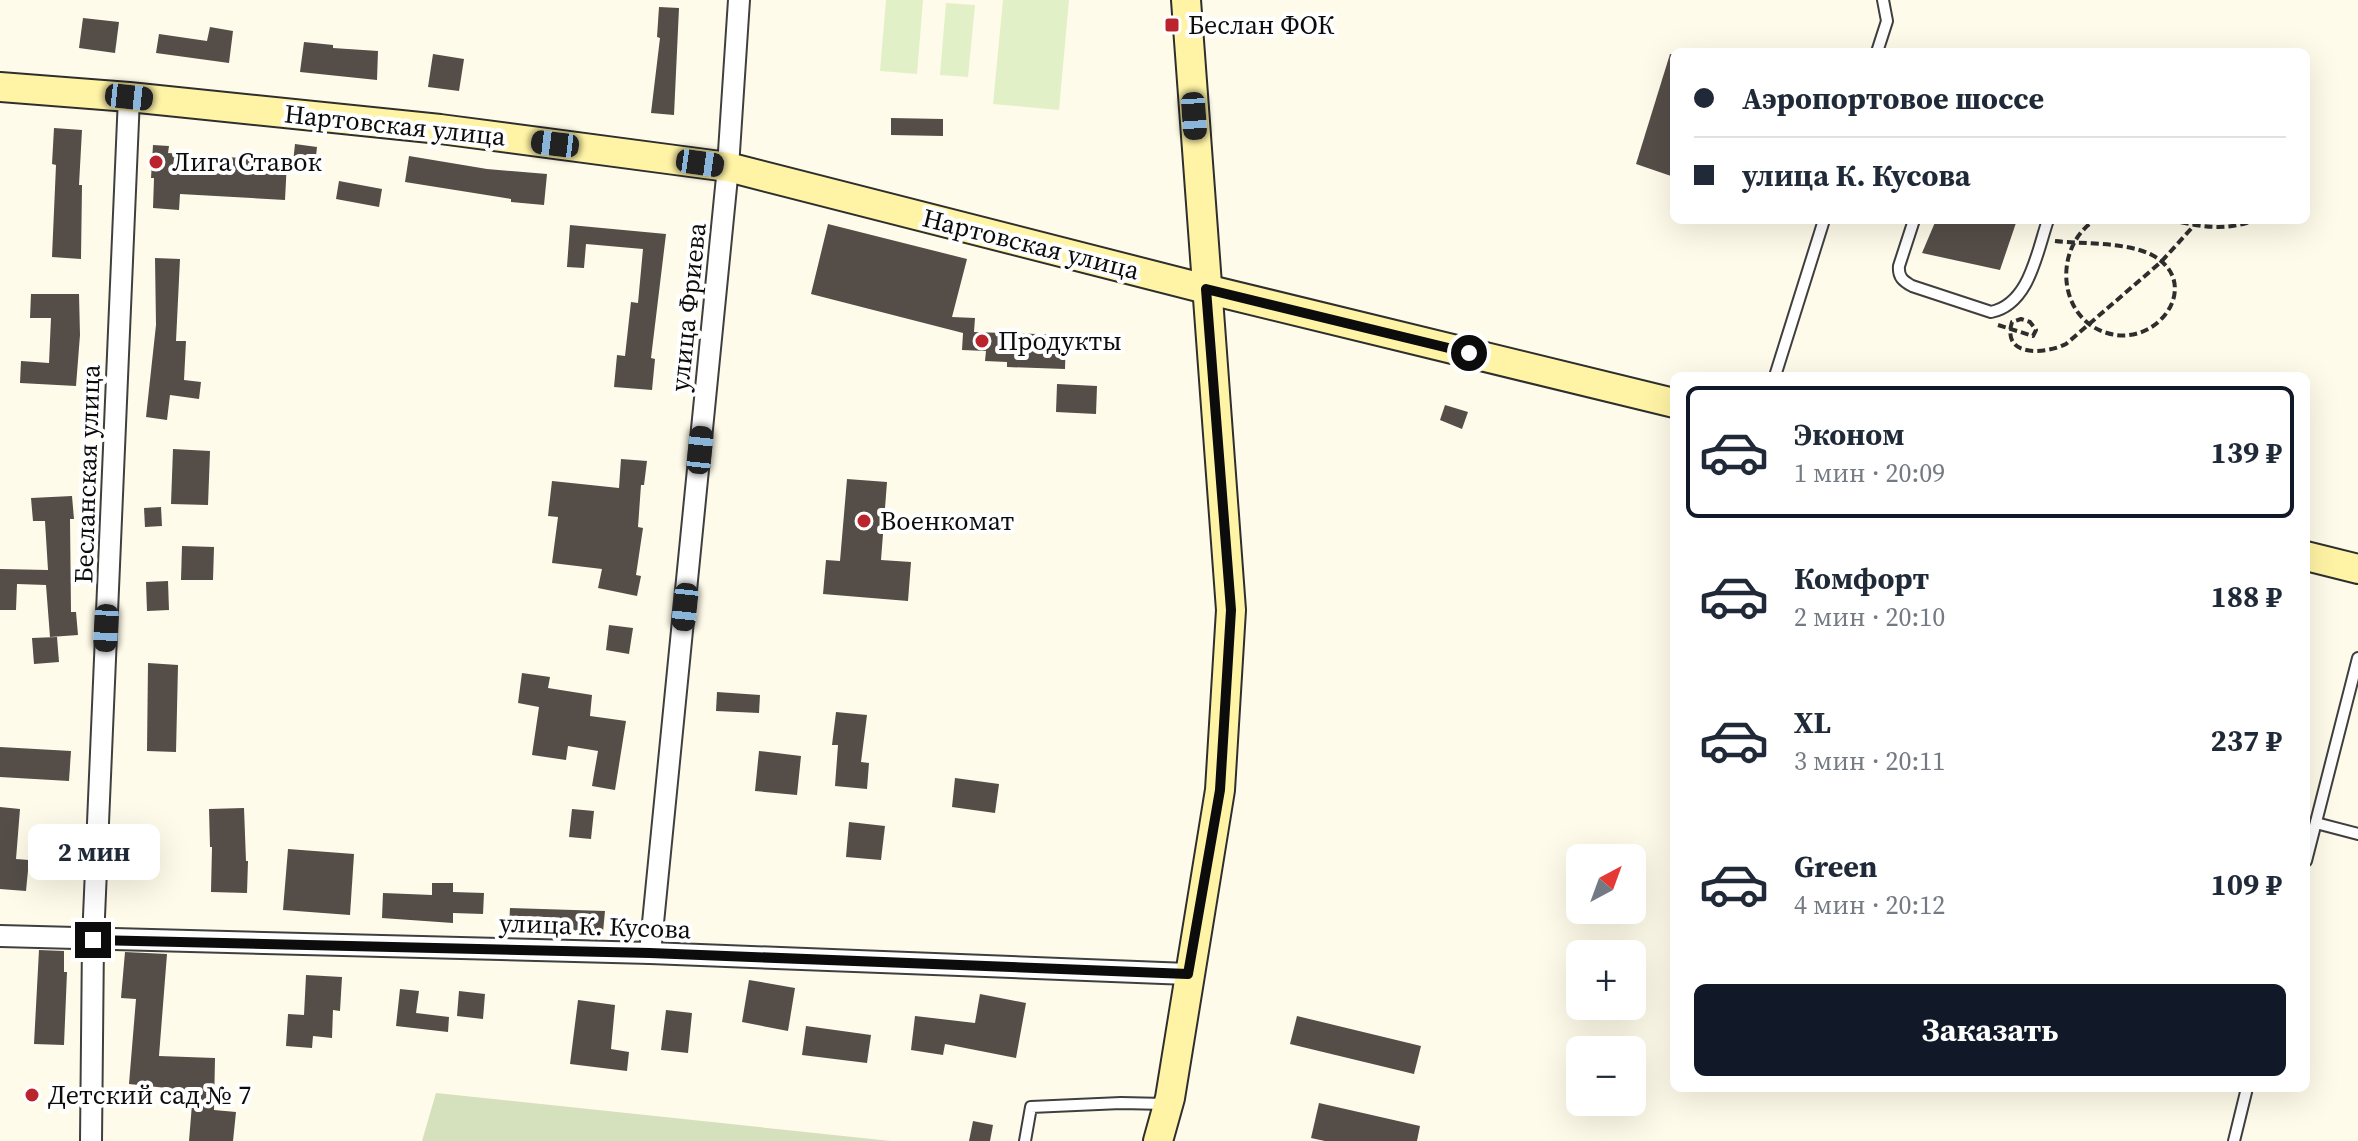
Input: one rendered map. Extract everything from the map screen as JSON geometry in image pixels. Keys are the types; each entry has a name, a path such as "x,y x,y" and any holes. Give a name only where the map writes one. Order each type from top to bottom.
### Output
{"main road":[{"path":"1158,1141 1168,1104 1220,790 1231,610 1186,0"},
{"name":"Нартовская улица","path":"0,87 440,129 728,167 1206,289 1670,402"},
{"path":"2310,557 2358,569"}],"street":[{"name":"улица Фриева","path":"650,953 728,167 739,0"},
{"name":"Бесланская улица","path":"91,1141 93,940 129,97"},
{"name":"улица К. Кусова","path":"0,936 650,953 1188,974"}],"lane":[{"path":"1878,48 1887,21 1883,0"},
{"path":"1776,372 1823,224"},
{"path":"1913,224 1899,266 1902,280 1985,311 1997,311 2004,307 2024,287 2047,224"},
{"path":"2310,846 2358,658"},
{"path":"2316,823 2358,834"},
{"path":"2234,1141 2246,1092"},
{"path":"1025,1141 1031,1107 1168,1104"}],"path":[{"path":"2041,239 2073,243 2138,249 2167,267 2174,287 2173,305 2161,322 2147,331 2130,336 2111,335 2095,329 2077,312 2067,291 2065,270 2073,243 2089,224"},
{"path":"1985,311 1982,320 2010,329 2033,336 2036,330 2030,322 2021,319 2012,322 2010,329 2013,340 2034,353 2053,351 2066,344 2161,262 2196,224"},
{"path":"2199,224 2210,229 2244,224"}],"green space":[{"path":"886,0 923,0 917,74 880,71"},
{"path":"1003,0 1069,0 1059,110 993,104"},
{"path":"946,3 975,5 968,77 940,75"},
{"path":"436,1093 891,1141 422,1141"}],"building":[{"path":"659,7 679,8 674,115 651,113 660,38 657,37"},
{"path":"83,18 119,22 115,53 79,48"},
{"path":"210,27 233,31 229,63 156,53 159,34 207,41"},
{"path":"304,42 333,45 333,48 378,51 377,80 300,72"},
{"path":"433,54 464,59 459,91 428,87"},
{"path":"1670,54 1670,176 1636,164"},
{"path":"891,118 943,119 943,136 891,135"},
{"path":"54,128 82,130 79,185 82,185 81,259 52,257 56,165 52,164"},
{"path":"295,144 317,147 314,174 292,172"},
{"path":"153,145 169,146 168,153 287,161 285,200 180,194 179,210 153,208"},
{"path":"409,156 487,169 547,174 544,205 511,202 511,199 405,182"},
{"path":"339,181 382,189 379,207 336,199"},
{"path":"828,224 967,259 952,317 975,318 974,332 1066,335 1065,369 1007,367 1007,362 985,361 986,351 962,350 963,333 811,294"},
{"path":"1934,224 2016,224 2000,270 1922,253"},
{"path":"570,225 666,234 651,358 655,359 652,390 614,387 617,355 625,356 631,302 638,303 643,249 586,244 584,268 567,267"},
{"path":"155,258 180,259 176,341 186,341 184,380 201,382 199,399 170,395 167,420 146,417 156,325"},
{"path":"31,294 79,294 76,386 20,383 21,361 49,363 51,318 30,318"},
{"path":"1057,384 1097,386 1096,414 1056,412"},
{"path":"1445,405 1468,412 1462,429 1440,420"},
{"path":"173,449 210,451 208,505 171,504"},
{"path":"621,459 647,461 644,485 641,485 638,527 643,528 636,575 641,576 637,596 598,588 602,569 552,563 558,517 548,516 552,481 619,488"},
{"name":"Военкомат","path":"847,479 887,482 881,560 911,562 908,601 823,594 826,560 840,561"},
{"path":"72,496 71,612 76,612 78,635 50,637 46,585 17,584 16,610 0,610 0,569 48,570 45,521 33,521 31,498"},
{"path":"161,507 162,526 145,527 144,508"},
{"path":"182,546 214,547 213,580 181,580"},
{"path":"168,581 169,610 147,611 146,582"},
{"path":"609,625 633,628 629,654 606,650"},
{"path":"57,637 59,662 34,664 32,638"},
{"path":"148,663 178,665 176,752 147,751"},
{"path":"522,673 550,677 548,688 592,695 590,716 626,721 615,790 592,786 598,751 568,746 566,760 532,755 539,707 518,703"},
{"path":"717,692 760,695 759,713 716,711"},
{"path":"836,712 867,715 861,762 869,763 867,789 835,786 838,745 832,745"},
{"path":"0,747 71,751 69,781 0,777"},
{"path":"759,751 801,756 797,795 755,791"},
{"path":"955,778 999,784 995,813 952,807"},
{"path":"0,807 20,809 16,859 29,860 26,891 0,889"},
{"path":"244,808 247,893 211,892 209,809"},
{"path":"572,809 594,811 591,839 569,837"},
{"path":"849,822 885,826 881,860 846,857"},
{"path":"288,849 354,854 350,915 283,910"},
{"path":"432,883 453,883 453,892 484,893 483,914 453,913 453,923 382,918 383,893 432,895"},
{"path":"510,908 605,911 603,932 509,927"},
{"path":"39,950 64,951 64,972 67,972 64,1045 34,1044"},
{"path":"125,952 167,954 159,1056 215,1058 214,1110 236,1112 233,1141 189,1141 192,1104 176,1103 176,1089 129,1084 136,999 121,998"},
{"path":"306,975 342,977 340,1011 333,1010 332,1038 313,1036 312,1048 286,1046 288,1014 304,1015"},
{"path":"749,980 795,988 788,1031 742,1022"},
{"path":"400,989 419,991 416,1013 449,1017 448,1032 396,1026"},
{"path":"459,991 485,994 483,1019 457,1016"},
{"path":"980,994 1026,1003 1016,1058 945,1044 943,1055 911,1050 915,1016 975,1023"},
{"path":"578,1000 615,1005 611,1049 629,1052 627,1071 570,1064"},
{"path":"666,1010 692,1013 688,1053 661,1050"},
{"path":"1297,1016 1421,1046 1414,1074 1290,1044"},
{"path":"806,1026 871,1035 867,1063 802,1055"},
{"path":"1319,1103 1420,1126 1417,1141 1325,1141 1311,1138"},
{"path":"973,1121 993,1125 990,1141 969,1141"}],"place":[{"name":"Беслан ФОК","path":"1172,25"},
{"name":"Лига Ставок","path":"156,162"},
{"name":"Продукты","path":"982,341"},
{"name":"Военкомат","path":"864,521"},
{"name":"Детский сад № 7","path":"32,1095"}],"route":[{"path":"93,940 650,953 1188,974 1220,790 1231,610 1206,289 1469,353"}]}
